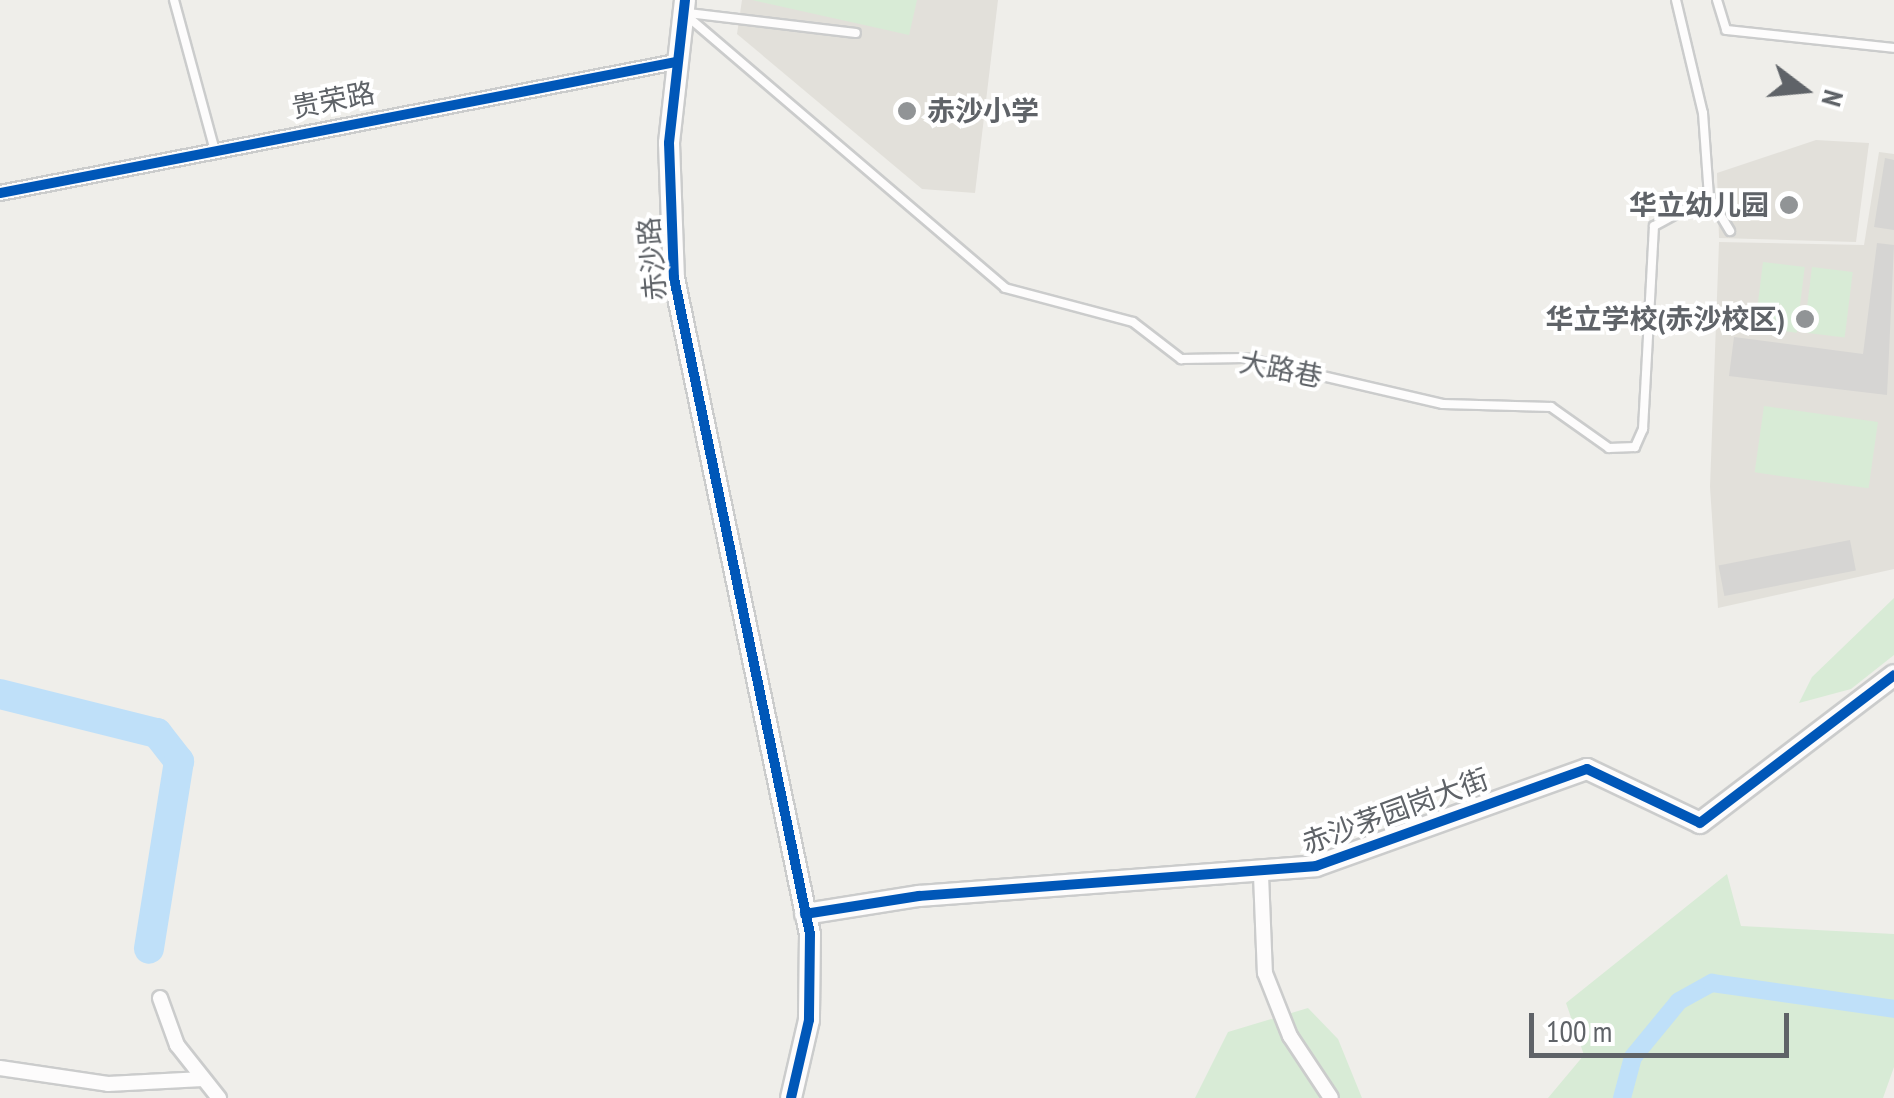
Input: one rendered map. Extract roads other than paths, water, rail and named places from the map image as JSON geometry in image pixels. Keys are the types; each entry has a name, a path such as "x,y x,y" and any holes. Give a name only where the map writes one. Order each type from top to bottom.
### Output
{"street":[{"name":"赤沙路","path":"684,6 676,62 669,204 682,329 805,914 813,977 791,1098"},
{"name":"贵荣路","path":"0,193 214,147 676,62"},
{"name":"赤沙茅园岗大街","path":"805,914 919,896 1260,875 1348,858 1578,770 1611,776 1700,824 1894,675"},
{"path":"1260,875 1265,972 1290,1036 1331,1098"},
{"path":"160,998 203,1080 219,1098"},
{"path":"0,1068 108,1084 203,1080"}],"lane":[{"path":"174,0 214,147"},
{"path":"1676,0 1704,113 1709,196 1730,231"},
{"path":"1717,0 1726,30 1894,48"},
{"path":"684,6 856,34"},
{"name":"大路巷","path":"684,6 1005,288 1133,322 1181,359 1246,358 1443,404 1551,406 1609,448 1636,447 1643,429 1654,226 1709,196"}],"waterway":[{"path":"0,694 157,733 179,761 149,949"},
{"path":"1622,1098 1633,1057 1679,1001 1712,983 1894,1009"}],"place":[{"name":"赤沙小学","path":"907,111"},
{"name":"华立幼儿园","path":"1789,205"},
{"name":"华立学校(赤沙校区)","path":"1805,319"}]}
